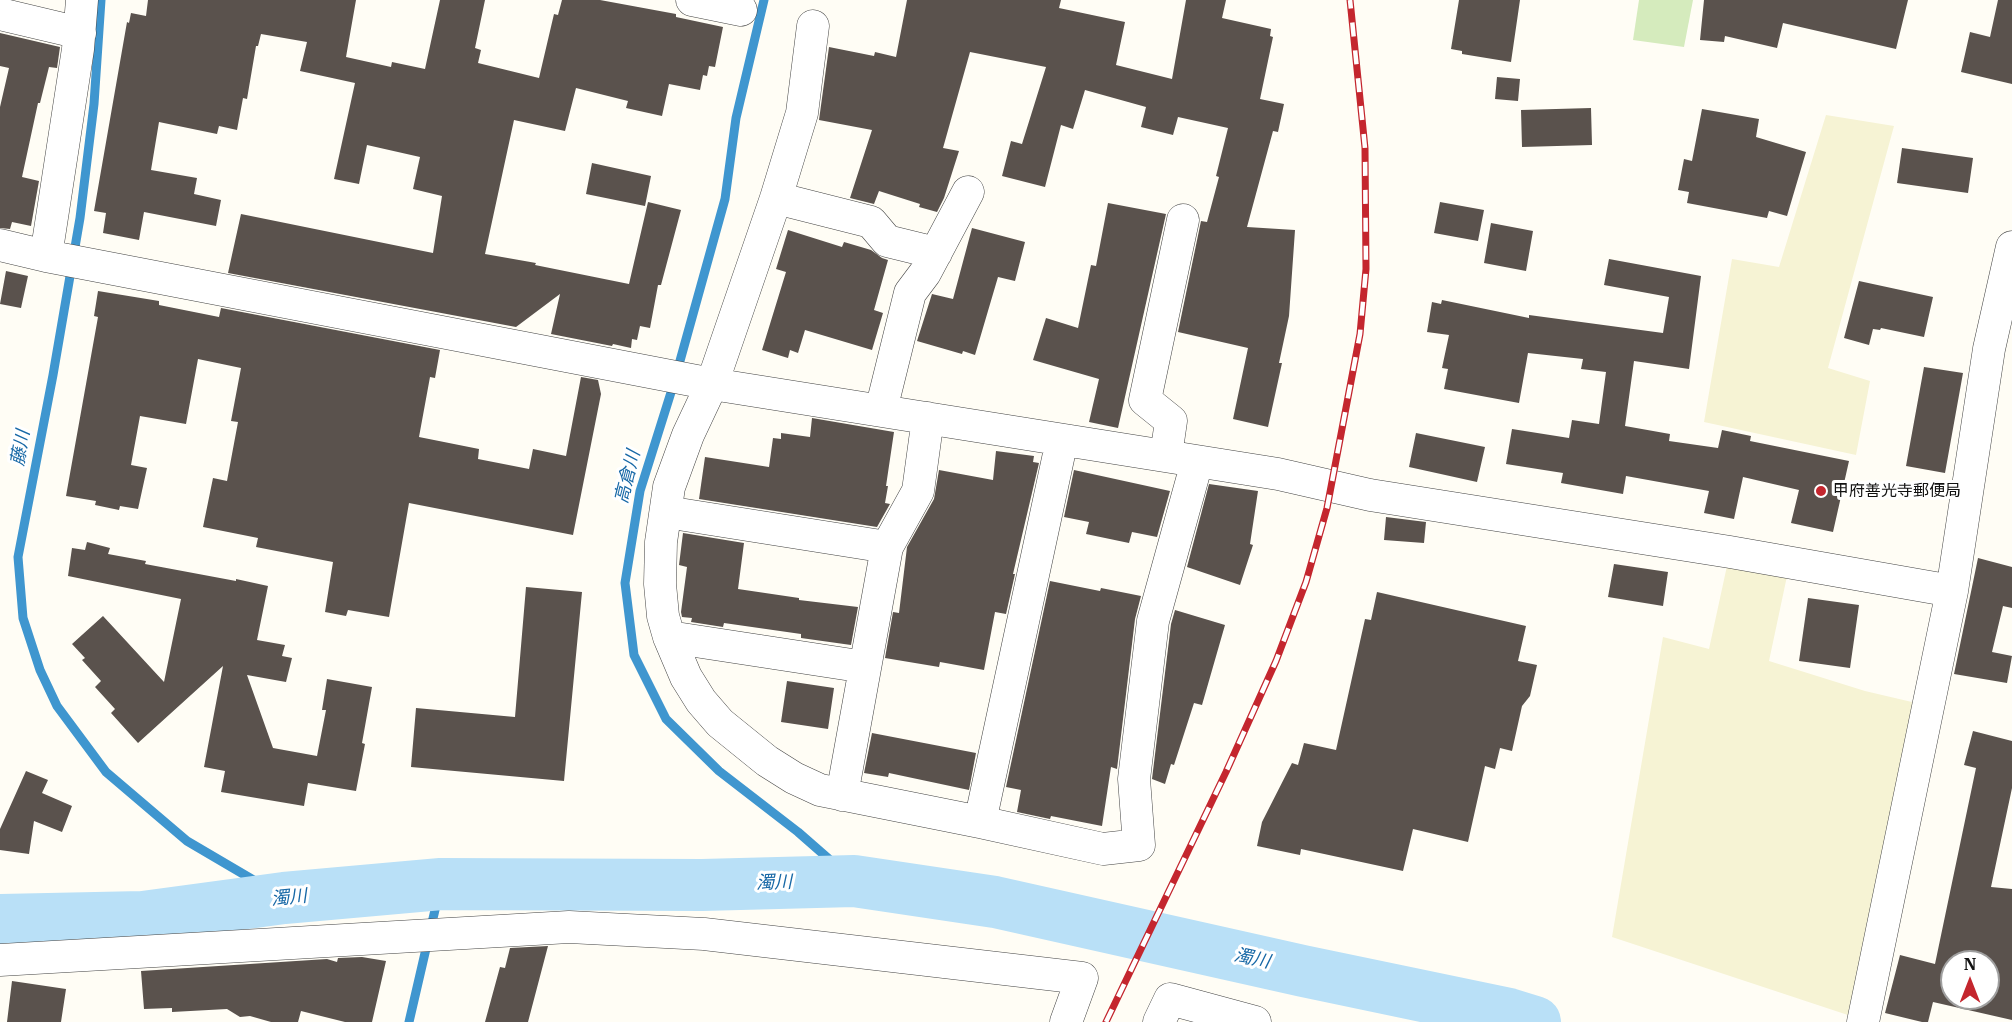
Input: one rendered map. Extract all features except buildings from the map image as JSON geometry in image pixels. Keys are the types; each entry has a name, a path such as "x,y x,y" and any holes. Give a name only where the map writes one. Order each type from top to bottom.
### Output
{"street":[{"path":"50,257 80,33 82,0"},
{"path":"692,0 741,10"},
{"path":"0,14 80,33"},
{"path":"813,26 802,113 776,198 703,382 688,435 669,487 661,542 660,584 663,616 669,637 686,677 720,723 742,743 794,778 820,790 1103,849 1139,845 1134,779 1153,621 1197,462"},
{"path":"881,410 910,293 925,273 968,192"},
{"path":"776,198 871,222 887,241 936,253"},
{"path":"1166,456 1171,421 1145,400 1183,220"},
{"path":"0,245 50,257 703,382 1278,474 1370,495 1740,553 1952,591"},
{"path":"1863,1021 1952,591 1989,349 2012,247"},
{"path":"842,795 887,547 918,491 928,418"},
{"path":"980,822 1062,440"},
{"path":"666,512 887,547"},
{"path":"669,637 865,667"},
{"path":"0,960 569,927 704,934 1082,978 1066,1022"},
{"path":"1159,1022 1170,999 1255,1022"}],"shaded area":[{"path":"1826,115 1894,126 1828,368 1870,381 1856,455 1704,422 1732,259 1779,267"},
{"path":"1730,552 1790,562 1769,661 1865,691 1929,706 1863,1020 1612,937 1663,637 1709,649"}],"green space":[{"path":"1639,0 1693,0 1684,47 1633,40"}],"waterway":[{"name":"藤川","path":"101,0 94,104 80,218 18,557 23,618 40,670 57,706 106,772 187,841 284,898"},
{"name":"高倉川","path":"764,0 736,118 725,199 673,386 640,491 625,583 634,655 666,719 719,771 798,832 854,881"},
{"name":"濁川","path":"0,920 143,917 284,898 441,884 702,885 854,881 995,902 1303,971 1509,1014 1535,1022"},
{"path":"409,1022 441,884"}],"railway":[{"path":"1106,1022 1226,772 1276,661 1306,582 1327,508 1360,334 1366,269 1365,148 1350,0"}],"place":[{"name":"甲府善光寺郵便局","path":"1821,491"}]}
